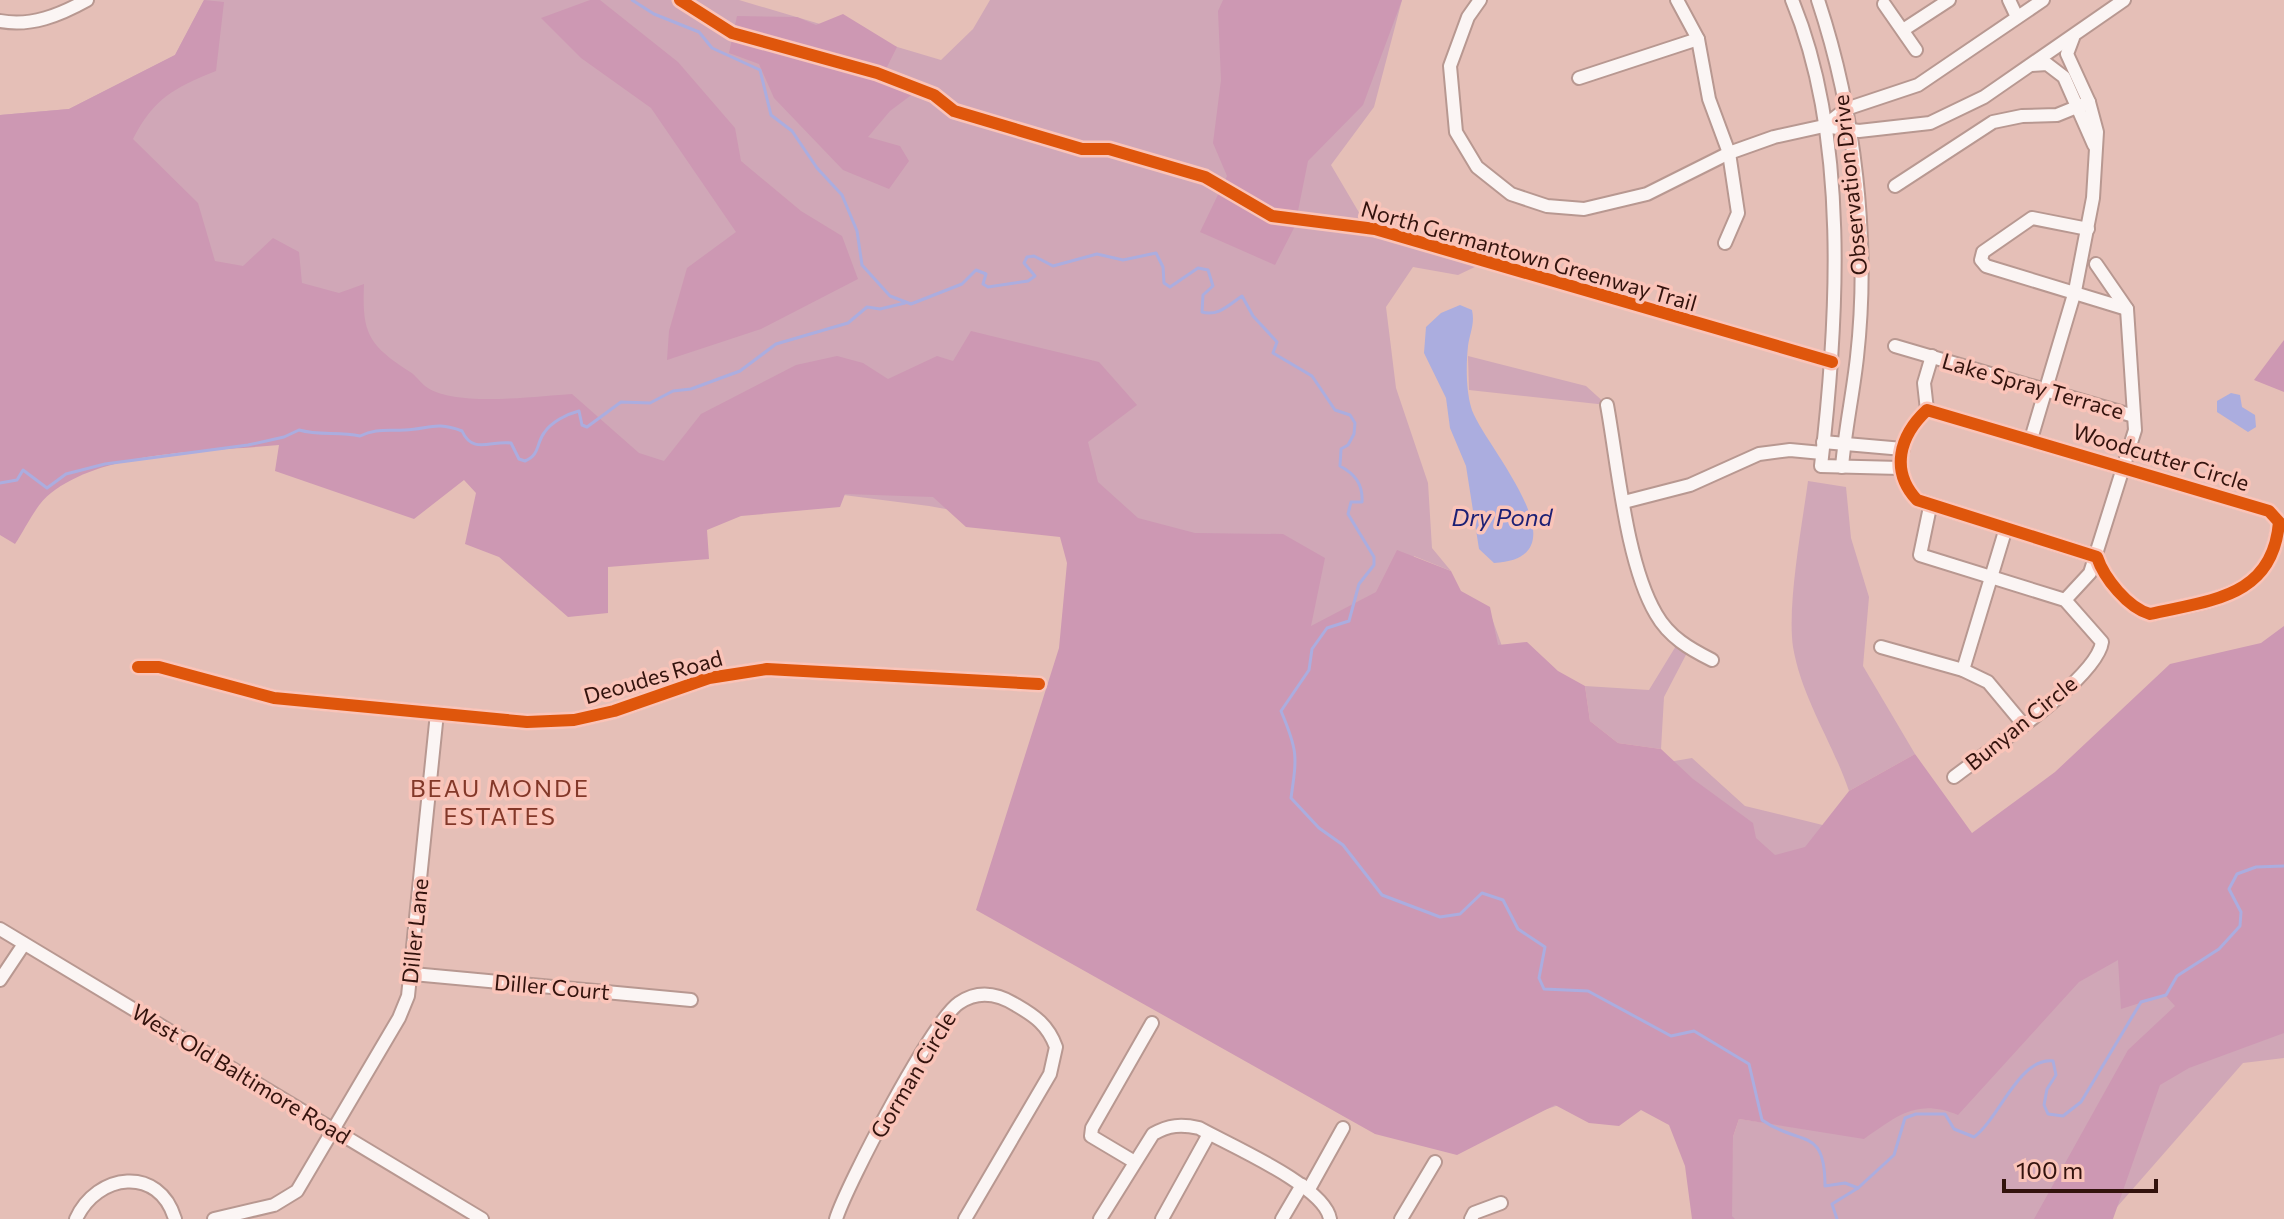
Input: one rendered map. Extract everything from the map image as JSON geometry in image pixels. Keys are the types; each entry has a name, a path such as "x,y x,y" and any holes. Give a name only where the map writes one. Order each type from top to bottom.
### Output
{"street":[{"path":"0,21 17,24 41,20 87,0"},
{"path":"1480,0 1456,43 1450,66 1449,93 1456,132 1477,167 1511,194 1547,206 1584,209 1647,194 1729,153 1774,137 1824,126 1848,130 1930,123 1984,97 2124,0"},
{"path":"1677,0 1698,39 1709,99 1729,153 1738,213 1725,243"},
{"name":"Observation Drive","path":"1792,0 1814,67 1824,126 1835,241 1832,362 1822,454"},
{"name":"Observation Drive","path":"1818,0 1846,109 1861,245 1858,356 1842,467"},
{"path":"1903,30 1949,0"},
{"path":"2009,0 2017,17"},
{"path":"1824,126 1846,109 1918,85 2035,2"},
{"path":"1884,4 1916,50"},
{"path":"2031,439 2075,291 2088,229 2097,132 2067,54 2074,36"},
{"path":"1579,78 1698,39"},
{"path":"2031,65 2056,67 2084,104"},
{"path":"1895,186 1993,122 2022,116 2057,115 2084,104"},
{"path":"2088,229 2032,218 1983,252 1981,260 1986,266 2127,309"},
{"path":"1930,507 1920,555 2065,600 2090,573 2135,430 2127,309 2096,264"},
{"name":"Lake Spray Terrace","path":"1895,346 2134,416"},
{"name":"Lake Spray Terrace","path":"1927,410 1924,383 1932,356"},
{"path":"1607,405 1637,563 1656,614 1683,646 1712,660"},
{"path":"1927,410 1916,420 1903,449 1900,468 1907,490 1930,507 2097,557"},
{"name":"Woodcutter Circle","path":"1927,410 2275,514 2279,528 2270,558 2262,571 2241,590 2150,614 2133,605 2101,570 2097,557"},
{"path":"1822,454 1845,445 1903,449"},
{"path":"1624,502 1690,485 1759,454 1790,450 1822,454 1842,467 1900,468"},
{"path":"1963,670 2006,528"},
{"name":"Bunyan Circle","path":"1954,777 2073,684 2101,651 2098,635 2065,600"},
{"path":"1881,647 1963,670 1988,682 2023,724"},
{"name":"Deoudes Road","path":"138,667 159,667 274,698 527,722 574,720 614,711 709,678 767,669 1039,684"},
{"name":"Diller Lane","path":"214,1219 249,1215 288,1199 297,1191 399,1018 413,974 437,713"},
{"name":"West Old Baltimore Road","path":"0,929 482,1219"},
{"path":"0,980 24,944"},
{"name":"Diller Court","path":"413,974 691,1000"},
{"name":"Gorman Circle","path":"836,1219 861,1161 945,1016 975,994 994,995 1040,1019 1056,1047 1050,1074 965,1219"},
{"path":"1133,1161 1091,1136 1092,1128 1152,1023"},
{"path":"1100,1219 1133,1161 1153,1134 1166,1127 1183,1125 1209,1134 1306,1187 1329,1210 1330,1219"},
{"path":"1282,1219 1343,1128"},
{"path":"1162,1219 1209,1134"},
{"path":"1401,1219 1435,1162"},
{"path":"76,1219 90,1195 101,1188 133,1182 159,1191 168,1199 175,1219"},
{"path":"1471,1219 1474,1213 1501,1203"}],"shaded area":[{"path":"204,0 739,0 941,60 973,29 990,0 1402,0 1374,107 1331,165 1374,238 1392,239 1479,265 1458,275 1413,267 1386,307 1396,388 1428,483 1432,548 1451,571 1414,556 1413,560 1489,610 1503,649 1581,741 1616,771 1692,758 1745,806 1855,833 1923,885 2284,639 2284,1058 2243,1063 2117,1207 2082,1219 1711,1219 1732,1158 1733,1137 1739,1119 1800,1128 1663,1071 1498,1125 1094,536 929,506 450,444 0,115 69,109 175,55"},
{"path":"204,0 224,2 216,71 177,89 157,104 133,139 198,203 215,261 243,266 273,238 299,252 302,283 339,293 364,284 366,325 375,344 425,386 438,393 474,399 572,394 639,453 664,461 701,414 796,365 837,356 863,363 888,379 937,356 953,361 971,331 1099,362 1137,405 1088,442 1098,482 1138,518 1195,533 1283,534 1325,558 1311,626 1376,592 1397,550 1451,571 1461,591 1490,607 1498,645 1527,642 1558,671 1585,686 1590,721 1618,743 1661,749 1693,779 1753,823 1756,838 1775,855 1805,847 1849,791 1915,754 1972,833 2055,772 2170,664 2261,643 2284,626 2284,1033 2189,1068 2160,1085 2113,1219 2034,1219 2128,1050 2175,1006 2165,995 2121,1009 2118,960 2079,982 1958,1115 1931,1108 1919,1109 1897,1117 1864,1139 1739,1119 1733,1137 1732,1216 1735,1219 1692,1219 1685,1166 1669,1125 1641,1110 1619,1126 1589,1123 1555,1105 1457,1155 1375,1134 976,910 1059,648 1067,563 1060,537 966,527 933,497 845,494 840,507 741,516 707,530 709,559 608,567 608,613 568,617 499,557 465,544 476,493 464,480 414,519 275,471 279,445 160,455 101,468 51,493 36,510 15,544 0,535 0,115 69,109 175,55"},
{"path":"590,0 600,0 678,62 735,128 741,161 801,211 842,236 858,279 761,329 667,360 669,331 687,268 736,232 651,108 581,58 541,18"},
{"path":"1223,0 1402,0 1363,105 1308,161 1295,226 1275,265 1200,232 1227,176 1213,143 1221,80 1218,11"},
{"path":"843,14 897,47 881,79 914,93 890,111 868,137 900,146 909,161 889,189 843,170 774,98 759,64 729,53 737,16 797,17 816,25"},
{"path":"2284,340 2284,392 2254,380"},
{"path":"1468,356 1586,386 1607,405 1469,390"},
{"path":"1808,481 1846,487 1851,538 1869,597 1863,666 1915,754 1849,791 1803,685 1793,647 1794,587"},
{"path":"1679,641 1689,649 1664,697 1661,749 1618,743 1590,721 1585,686 1649,690"}],"water":[{"name":"Dry Pond","path":"1460,305 1472,310 1473,315 1467,369 1471,407 1522,496 1531,520 1532,541 1521,556 1494,563 1479,549 1466,466 1450,428 1446,398 1424,353 1426,327 1441,313"},
{"path":"2231,393 2240,395 2242,407 2255,415 2256,427 2248,432 2217,412 2217,401"}],"waterway":[{"path":"632,0 654,14 699,32 712,48 760,70 771,115 792,131 817,168 842,195 857,231 862,265 890,296 911,304 962,284 976,270 986,274 983,284 988,287 1028,281 1035,276 1024,263 1027,257 1034,256 1053,266 1097,254 1123,260 1156,253 1163,267 1164,283 1170,287 1198,268 1208,270 1213,286 1203,295 1202,312 1219,311 1242,296 1253,316 1277,342 1273,353 1312,376 1335,410 1350,415 1355,423 1354,434 1348,445 1341,449 1340,466 1350,472 1359,485 1362,502 1351,502 1348,514 1374,557 1374,565 1359,584 1349,621 1327,628 1312,649 1309,670 1281,711 1295,754 1291,798 1319,828 1343,845 1382,895 1440,917 1460,914 1482,893 1503,900 1518,929 1545,947 1539,978 1544,989 1588,991 1671,1036 1694,1031 1749,1064 1762,1120 1815,1145 1824,1167 1825,1186 1845,1183 1858,1188"},
{"path":"0,483 17,480 23,470 47,488 66,474 105,464 248,445 284,437 299,430 360,436 377,431 446,426 462,431 471,443 477,445 511,443 519,459 525,461 535,452 547,429 569,414 579,411 582,425 587,427 621,402 650,403 673,391 691,389 740,371 776,344 848,323 867,307 880,309 905,303"},
{"path":"1837,1219 1832,1204 1858,1188 1894,1155 1905,1118 1916,1114 1945,1114 1954,1129 1974,1137 2020,1079 2041,1062 2053,1061 2056,1075 2047,1089 2044,1105 2048,1114 2063,1116 2081,1102 2141,1002 2166,995 2177,976 2219,949 2240,926 2241,912 2229,889 2237,874 2256,867 2284,866"}],"cycle path":[{"name":"North Germantown Greenway Trail","path":"680,0 732,33 877,73 934,95 954,111 1082,149 1109,149 1205,177 1272,216 1375,229 1832,362"},
{"path":"1927,410 2269,511 2279,522 2274,547 2265,566 2251,581 2235,591 2216,599 2150,614 2142,611 2118,591 2097,557 1917,500 1903,477 1901,454 1910,431 1927,410"},
{"path":"138,667 159,667 274,698 527,722 574,720 614,711 709,678 767,669 1039,684"}],"district":[{"name":"BEAU MONDE ESTATES","path":"500,803"}]}
